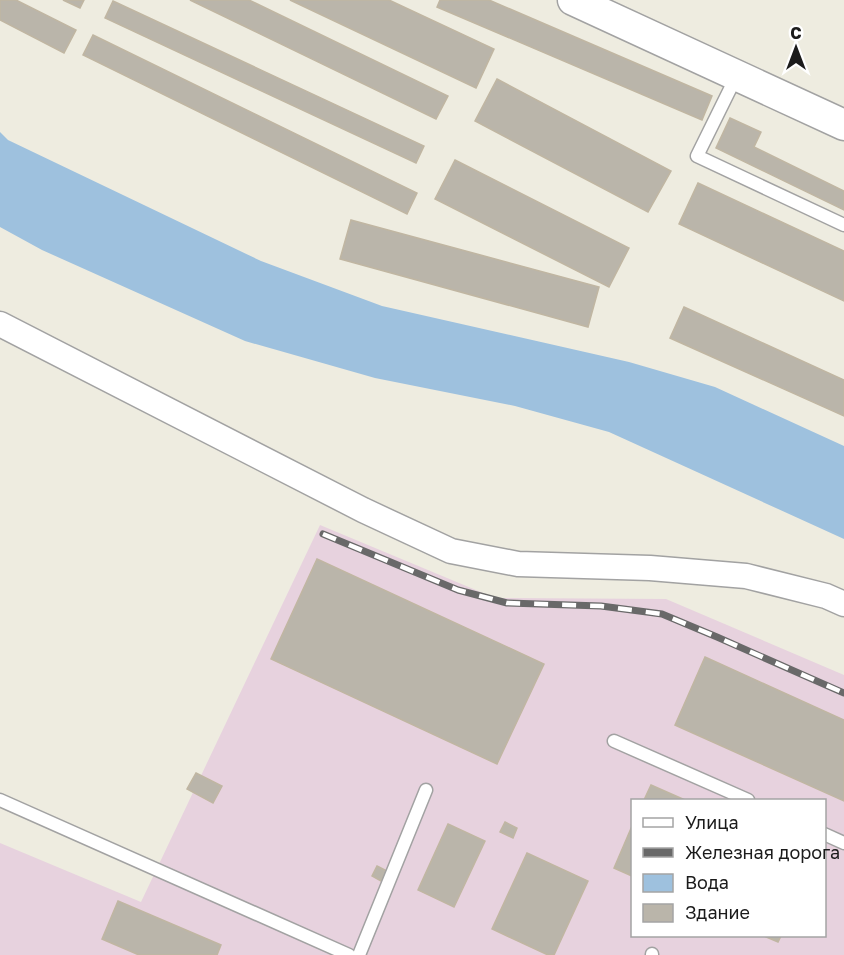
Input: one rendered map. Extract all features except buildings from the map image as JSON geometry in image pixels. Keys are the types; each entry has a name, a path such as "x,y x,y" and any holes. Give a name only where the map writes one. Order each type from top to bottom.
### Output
{"street":[{"path":"573,0 844,125"},
{"path":"0,324 363,510 451,551 518,564 650,568 746,576 826,596 844,604"}],"lane":[{"path":"737,75 697,156 844,225"},
{"path":"614,741 744,799"},
{"path":"359,955 426,790"},
{"path":"0,800 349,955"},
{"path":"826,834 844,843"}],"shaded area":[{"path":"320,525 495,598 666,599 844,675 844,955 0,955 0,843 141,902"}],"water":[{"path":"0,132 8,140 261,261 382,306 629,362 715,387 844,446 844,539 609,432 515,406 375,378 245,341 42,250 0,227"}],"railway":[{"path":"323,534 458,590 507,603 601,606 662,614 844,693"}]}
